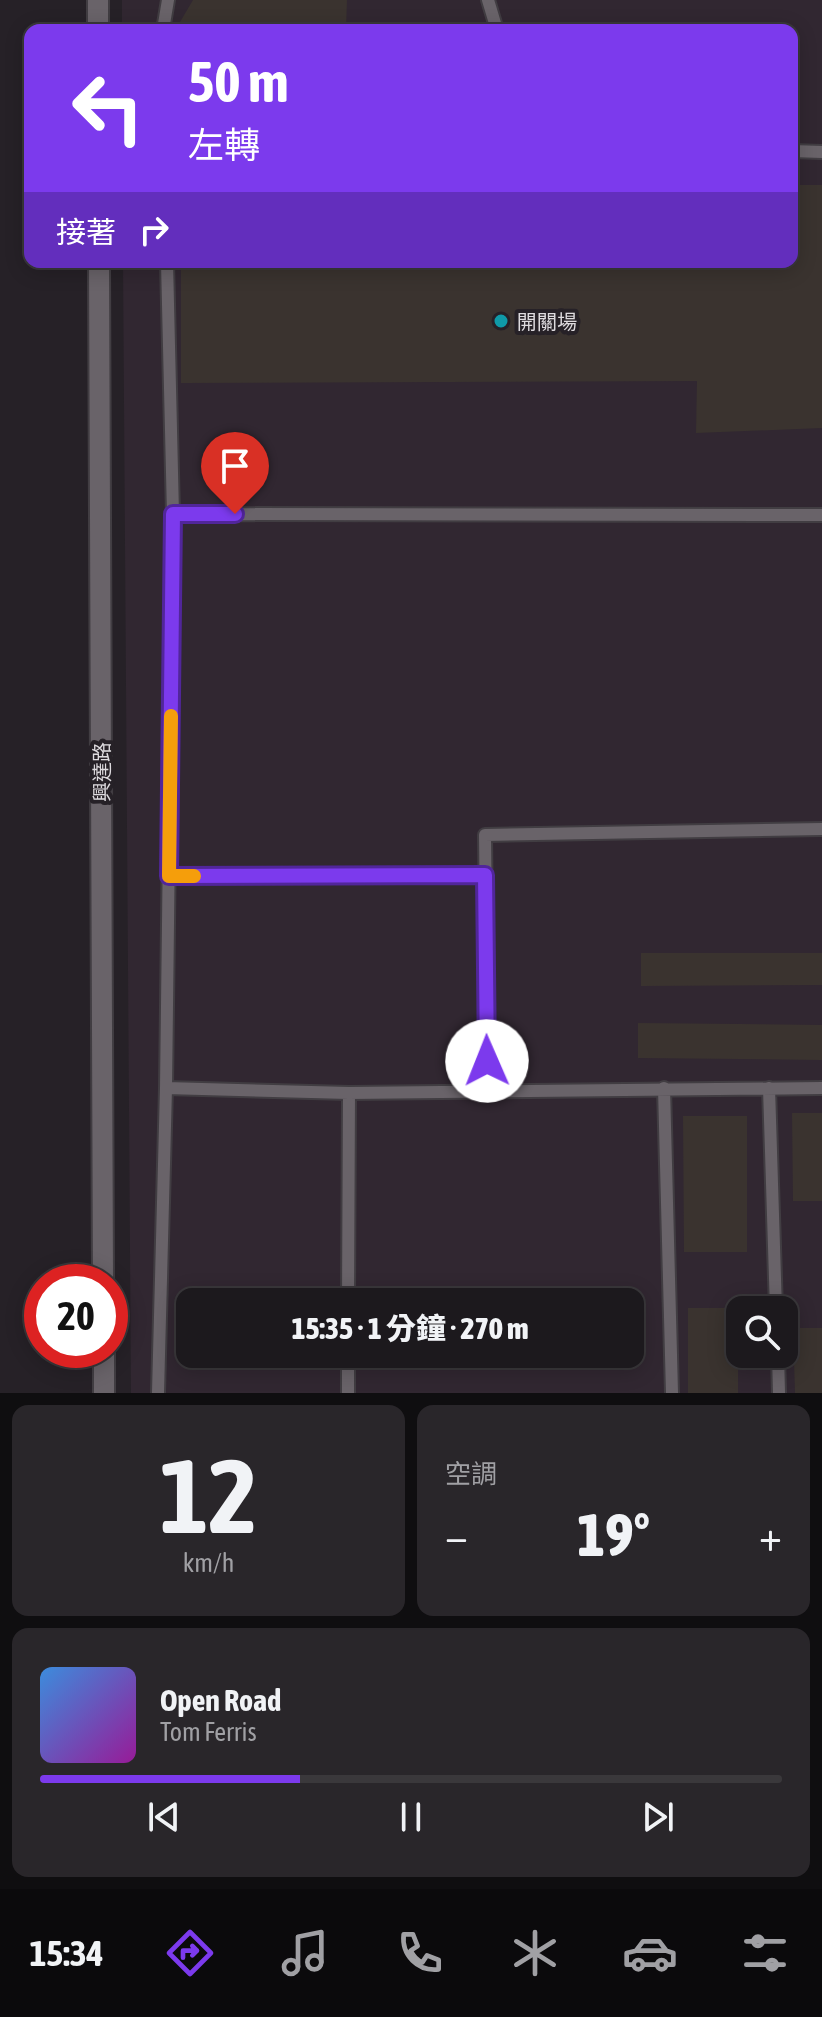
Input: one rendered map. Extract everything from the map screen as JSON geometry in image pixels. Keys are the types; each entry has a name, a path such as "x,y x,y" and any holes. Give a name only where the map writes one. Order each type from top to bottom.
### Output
{"street":[{"path":"98,0 98,24"},
{"name":"興達路","path":"99,268 103,1264"},
{"path":"104,1368 104,1393"}],"lane":[{"path":"164,24 168,0"},
{"path":"488,0 495,24"},
{"path":"798,151 822,152"},
{"path":"158,1393 166,1088 173,514 167,268"},
{"path":"173,514 822,515"},
{"path":"488,1092 485,835 822,829"},
{"path":"169,876 485,875"},
{"path":"166,1088 349,1093 822,1088"},
{"path":"664,1088 672,1393"},
{"path":"769,1088 776,1296"},
{"path":"348,1288 349,1093"},
{"path":"348,1368 348,1393"},
{"path":"778,1368 779,1393"}],"shaded area":[{"path":"122,0 822,0 822,1393 131,1393 123,268 798,268 798,24 122,24"}],"building":[{"path":"193,0 347,0 346,24 180,22"},
{"name":"開關場","path":"798,185 822,185 822,428 696,433 697,381 181,383 181,268 798,268"},
{"path":"641,953 822,953 822,985 641,986"},
{"path":"638,1023 822,1025 822,1060 638,1058"},
{"path":"792,1113 822,1113 822,1201 793,1201"},
{"path":"683,1116 747,1116 747,1252 684,1252"},
{"path":"688,1308 726,1308 726,1368 738,1368 738,1393 688,1393"},
{"path":"798,1328 822,1328 822,1393 795,1393"}],"slow traffic":[{"path":"171,716 169,876 194,876"}],"place":[{"name":"開關場","path":"501,321"}],"route":[{"path":"235,514 173,514 169,876 485,875 487,1061"}]}
